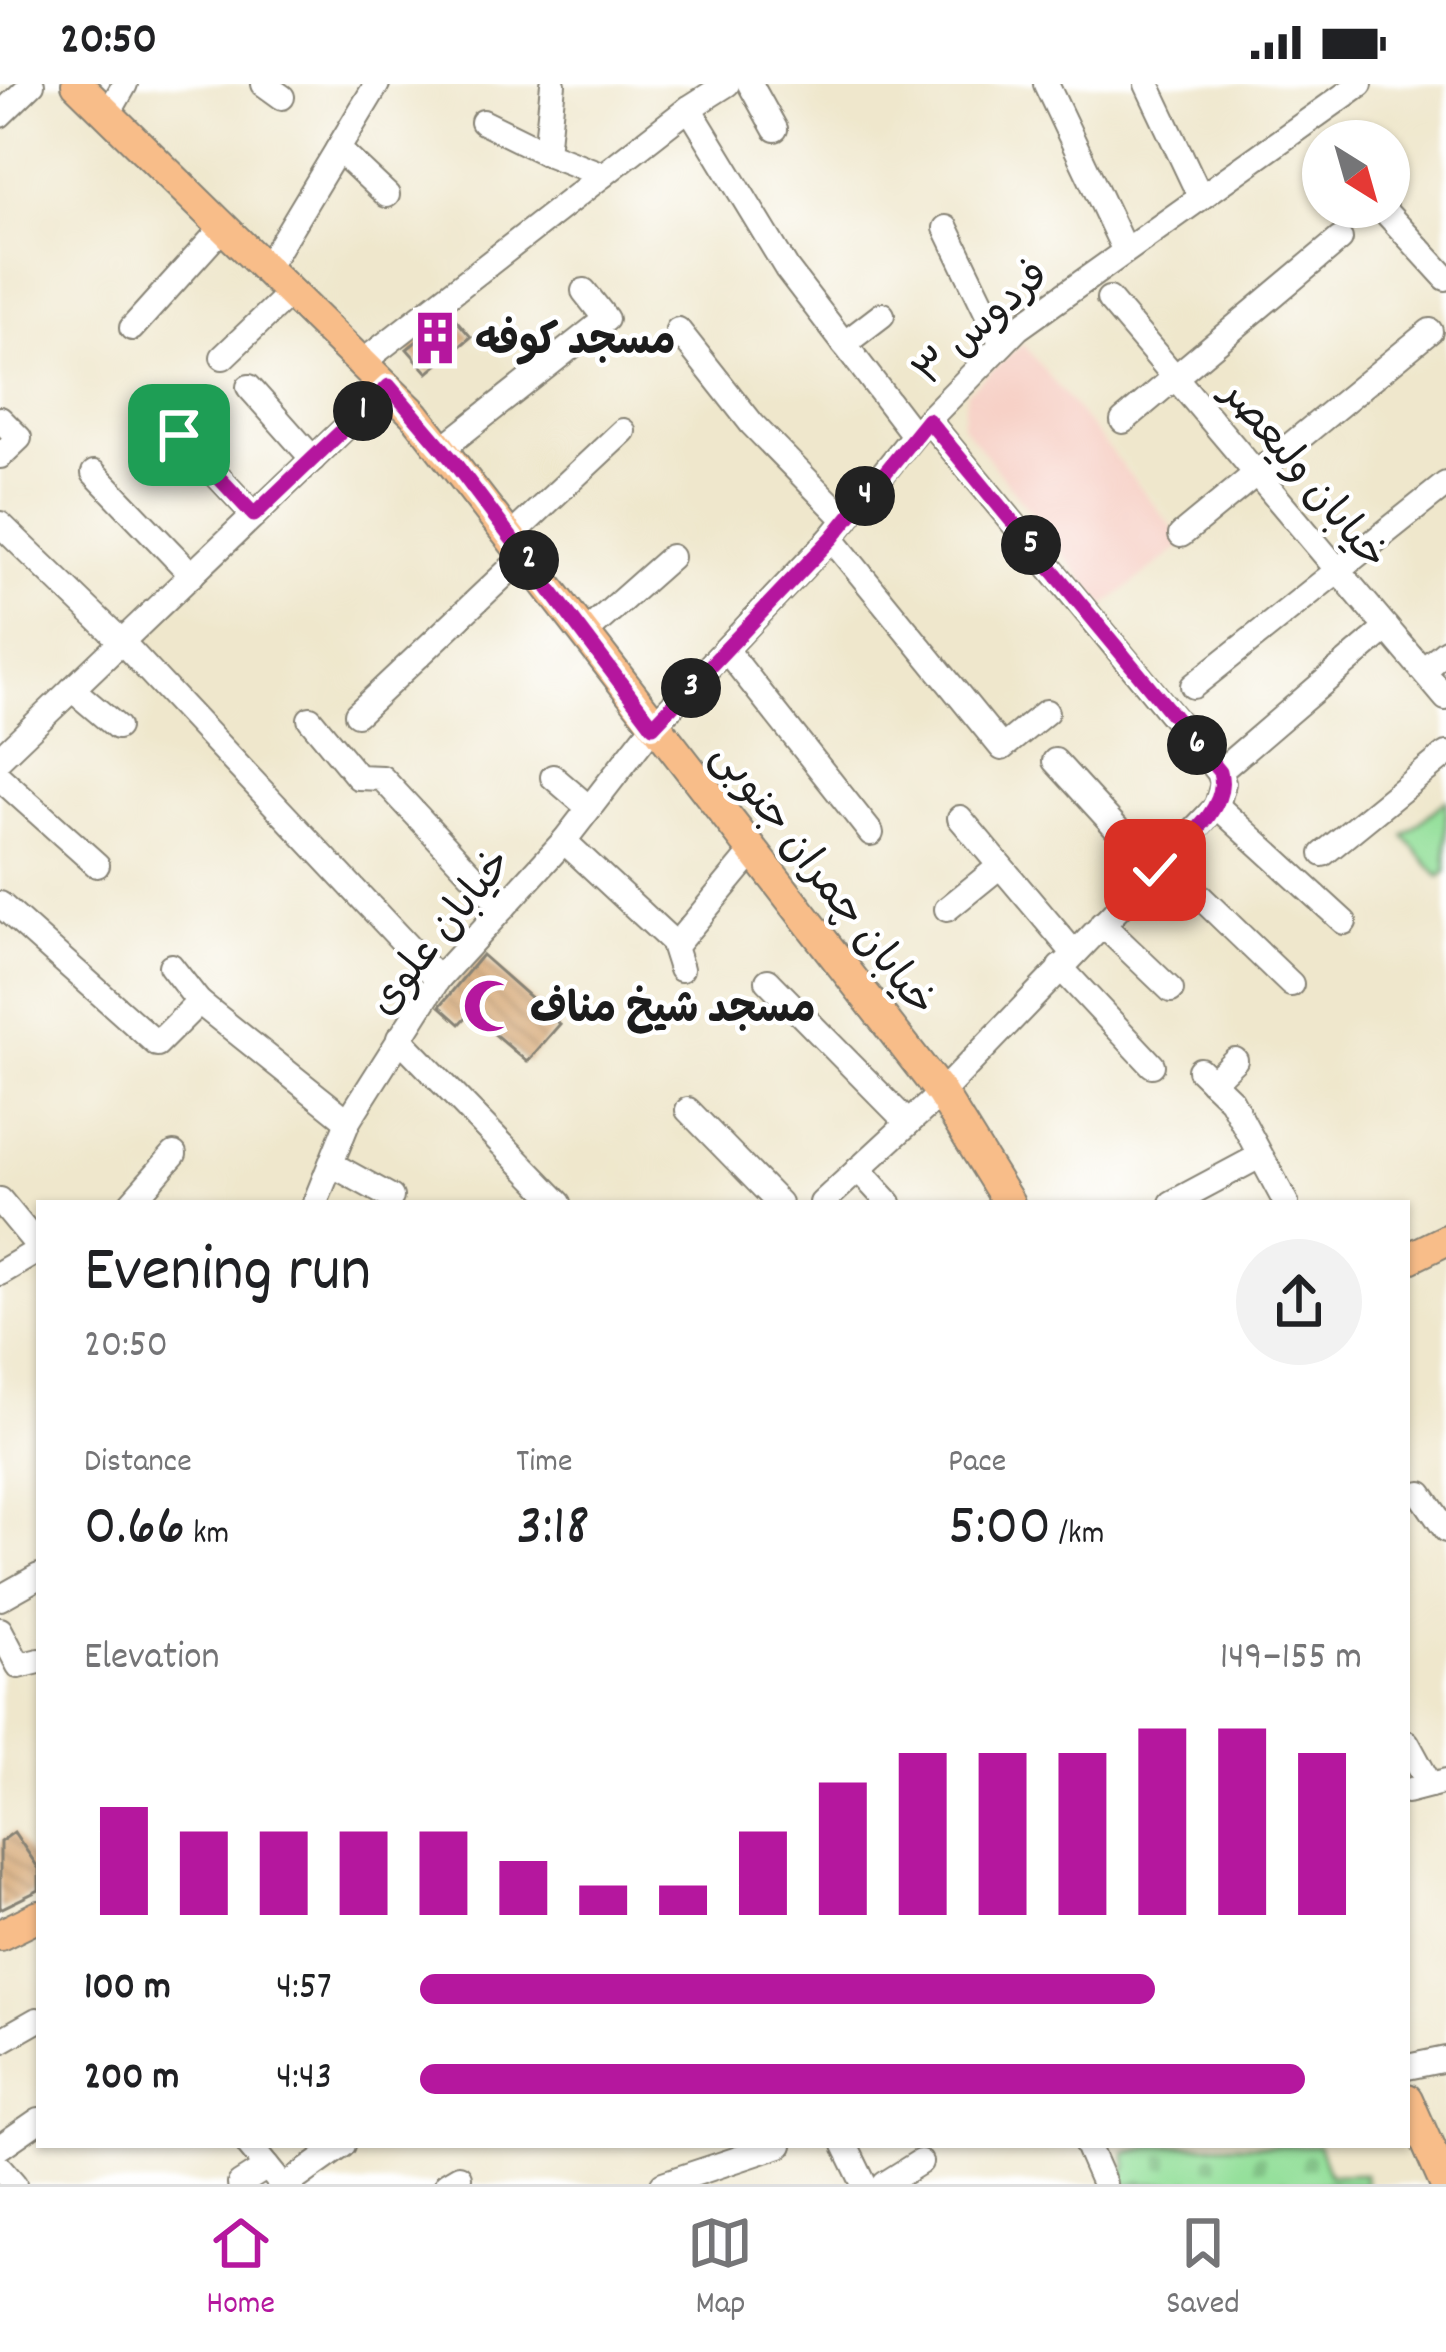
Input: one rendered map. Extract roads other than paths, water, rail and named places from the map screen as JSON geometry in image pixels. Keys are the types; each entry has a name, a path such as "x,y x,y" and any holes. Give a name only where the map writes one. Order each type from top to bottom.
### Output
{"main road":[{"name":"خیابان چمران جنوبی","path":"77,84 389,386 443,448 653,726 941,1093 1007,1200"},
{"path":"1410,1258 1446,1240"},
{"path":"0,1935 36,1917"},
{"path":"1410,2106 1445,2182"}],"street":[{"path":"0,115 32,84"},
{"path":"108,114 125,84"},
{"path":"267,267 376,84"},
{"path":"546,153 553,84"},
{"path":"364,362 689,108 727,84"},
{"path":"750,84 775,129"},
{"path":"1046,84 1125,250"},
{"path":"1147,84 1200,196"},
{"name":"فردوس ۳","path":"1308,120 1360,84"},
{"path":"689,108 788,269 844,344 1220,772 1223,783 1216,806 1159,866 941,1093 825,1200"},
{"path":"483,122 603,175"},
{"name":"فردوس ۳","path":"653,726 839,529 921,428 1018,328 1302,124"},
{"path":"338,149 387,195"},
{"path":"132,328 224,226"},
{"path":"946,227 1002,344"},
{"path":"1400,228 1446,278"},
{"path":"1123,421 1340,239"},
{"path":"223,357 292,291"},
{"path":"443,448 606,320 584,291"},
{"name":"خیابان ولیعصر","path":"1109,299 1446,698"},
{"path":"844,344 882,315"},
{"path":"678,330 839,529 1002,748 1046,712"},
{"path":"1181,535 1430,331"},
{"path":"0,758 389,386"},
{"path":"249,387 313,460"},
{"path":"0,419 19,438 0,456"},
{"path":"357,714 623,431"},
{"path":"179,435 254,515"},
{"path":"94,473 192,575"},
{"path":"1193,686 1446,484"},
{"path":"0,524 122,642 439,979"},
{"path":"584,634 671,556"},
{"path":"1220,772 1387,628"},
{"path":"727,651 871,833"},
{"path":"1423,670 1446,651"},
{"path":"72,689 118,727"},
{"path":"310,719 358,777 382,778 502,908"},
{"name":"خیابان علوی","path":"316,1200 348,1120 439,979 564,841 653,726"},
{"path":"1323,854 1446,754"},
{"path":"1055,761 1159,866 1291,984"},
{"path":"553,777 589,808"},
{"path":"0,778 97,865"},
{"path":"1216,806 1344,922"},
{"path":"960,818 1152,1065"},
{"path":"564,841 678,957 752,853"},
{"path":"947,909 1000,866"},
{"path":"0,904 157,1044 199,1002"},
{"path":"1102,924 1172,990"},
{"path":"171,966 199,1002 348,1120"},
{"path":"768,981 908,1123"},
{"path":"399,1038 556,1200"},
{"path":"1235,1060 1206,1076 1231,1100 1284,1200"},
{"path":"688,1110 776,1200"},
{"path":"134,1200 174,1154"},
{"path":"1178,1200 1260,1156"},
{"path":"332,1164 392,1197"},
{"path":"859,1169 886,1200"},
{"path":"0,1200 36,1244"},
{"path":"0,1273 36,1250"},
{"path":"0,1598 36,1578"},
{"path":"0,1630 19,1666 36,1662"},
{"path":"1410,1749 1428,1786"},
{"path":"0,2041 36,2021"},
{"path":"1410,2066 1446,2059"},
{"path":"0,2147 36,2122"},
{"path":"252,2148 279,2178"},
{"path":"240,2184 279,2178 337,2148"},
{"path":"663,2184 772,2148"},
{"path":"847,2148 865,2184"},
{"path":"1088,2148 1104,2184"},
{"path":"885,2184 920,2162"},
{"path":"0,2168 14,2184"}],"place":[{"name":"مسجد کوفه","path":"435,338"},
{"name":"مسجد شیخ مناف","path":"490,1006"}]}
